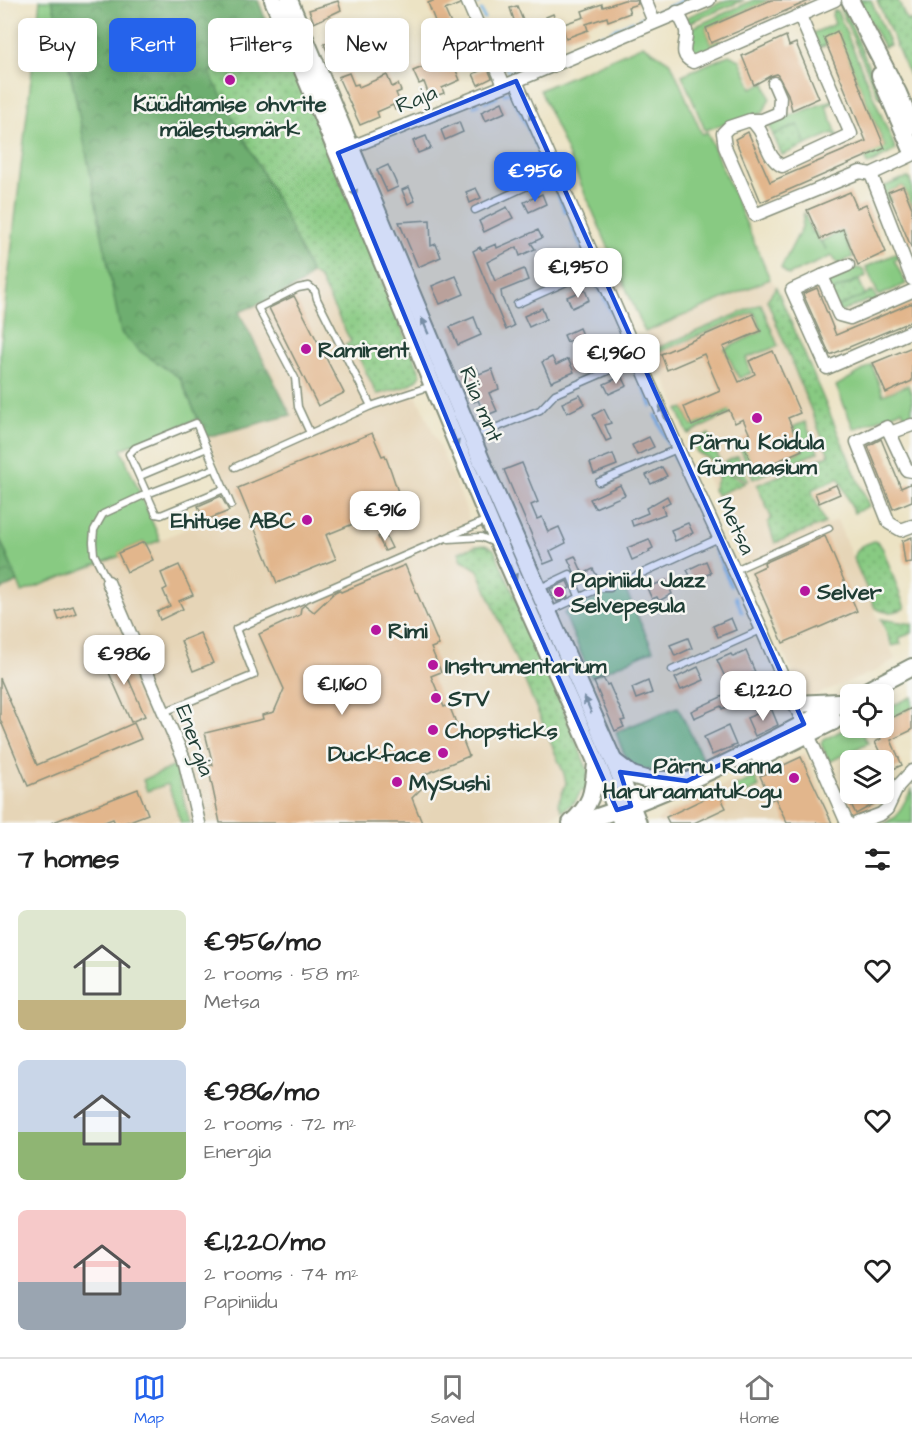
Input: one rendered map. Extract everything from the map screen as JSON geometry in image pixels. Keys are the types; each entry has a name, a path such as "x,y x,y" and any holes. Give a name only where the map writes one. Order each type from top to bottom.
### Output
{"main road":[{"name":"Riia mnt","path":"273,0 344,150"},
{"name":"Riia mnt","path":"289,0 344,150 496,517 530,598 604,759"},
{"path":"850,0 898,93 912,126"},
{"path":"860,21 888,98 912,150"},
{"name":"Riia mnt","path":"496,517 501,546 530,598 547,612 626,818"},
{"path":"883,684 912,667"},
{"path":"894,689 912,680"},
{"path":"795,704 840,702"},
{"path":"579,823 626,818 806,729 840,709"},
{"path":"626,818 687,781 806,729"},
{"path":"571,823 587,808 604,759 632,775 645,779 687,781"}],"street":[{"name":"Metsa","path":"467,0 556,173 847,823"},
{"path":"645,0 654,22"},
{"name":"Raja","path":"344,150 709,0"},
{"path":"678,12 686,32 684,54 693,62 835,0"},
{"path":"751,120 758,124 775,163 782,166 851,134 800,16"},
{"path":"774,83 780,97 779,112 762,120 751,120 729,127 723,133 725,147 755,215 860,172 871,174 912,155"},
{"path":"871,174 912,279"},
{"path":"848,265 792,290 827,368 912,332"},
{"path":"822,276 839,315 850,318 912,291"},
{"path":"890,433 912,425"},
{"path":"912,471 907,470 887,428 856,442 889,523 901,530 912,526"},
{"name":"Energia","path":"108,582 184,759 199,823"},
{"path":"857,823 881,814 887,809 898,786 912,771"}],"lane":[{"path":"475,210 556,173"},
{"path":"517,304 598,268"},
{"path":"310,433 298,407 295,378 258,308 298,288 309,286 315,291 371,406"},
{"path":"483,433 540,410 555,394 639,357"},
{"path":"235,467 371,406 441,383"},
{"path":"224,489 161,515 156,514 145,495 140,476 129,454 135,448 196,423 231,505"},
{"path":"140,476 207,448"},
{"path":"598,482 678,448"},
{"name":"Energia","path":"108,582 94,554 94,530 103,514 215,468"},
{"path":"164,712 254,675 236,629 443,540 469,526 496,517"},
{"path":"735,570 829,528"},
{"path":"443,540 456,537 481,537 501,546"},
{"path":"623,582 720,538"},
{"path":"530,598 570,574 579,596"},
{"path":"547,612 600,588 610,588"},
{"path":"672,670 762,630"}],"highlighted area":[{"path":"516,81 804,724 687,781 620,772 631,806 617,810 480,500 338,153"}],"shaded area":[{"path":"311,273 319,278 351,342 345,345 353,346 377,393 410,384 423,409 464,503 476,546 459,553 462,560 478,570 564,774 566,783 558,802 562,811 533,823 0,823 0,590 18,582 22,592 120,556 152,560 146,546 237,507 206,437 291,415 238,312 297,286"},
{"name":"Pärnu Koidula Gümnaasium","path":"770,279 775,284 869,506 854,513 839,478 813,489 812,492 826,525 837,520 895,659 876,671 808,698 802,694 645,332"},
{"path":"805,753 836,823 656,823 664,814 737,779 740,784"}],"green space":[{"path":"40,0 52,0 57,18 38,18"},
{"path":"52,0 258,0 265,18 208,18 208,72 282,209 311,273 307,279 290,290 239,312 291,415 206,437 180,378 140,351 121,333 70,72 97,72 97,18 57,18"},
{"path":"727,0 744,0 686,24 687,17"},
{"path":"754,0 771,0 706,28 711,43 719,40 721,43 716,48 694,56 687,50 687,30"},
{"path":"858,0 871,0 890,45 884,47"},
{"path":"877,0 898,0 907,21 912,19 912,74 909,75"},
{"path":"843,5 882,98 878,96 840,8"},
{"path":"833,11 837,11 896,150 868,165 864,157 885,147 837,32 827,45 818,48 811,34 835,24"},
{"path":"643,45 671,63 702,134 707,132 770,279 645,332 540,90"},
{"path":"729,55 740,60 752,88 765,83 770,98 763,113 705,130 682,75"},
{"path":"32,72 70,72 140,351 180,378 198,419 121,449 160,540 146,546 144,542 119,553 120,556 22,592 0,539 0,351"},
{"path":"209,72 295,72 421,374 414,382 402,388 377,394 353,346 347,349 345,345 351,342 319,278 311,273 282,209"},
{"path":"835,99 835,102 826,106 839,139 833,133 806,145 798,125 773,135 769,124"},
{"path":"798,125 806,145 782,155 773,135"},
{"path":"909,178 912,186 912,208 903,186 888,192 891,200 886,202 881,188"},
{"path":"804,212 812,233 815,231 819,240 827,250 821,241 842,231 853,257 838,264 832,256 788,275 781,268 802,227"},
{"path":"897,253 899,258 894,260 906,284 879,296 866,267"},
{"path":"856,268 863,269 866,276 830,292 826,281"},
{"path":"859,280 865,295 837,307 830,292"},
{"path":"776,287 869,506 854,513 839,478 813,489 812,492 825,523 775,543 768,522 771,517 757,485 829,455 767,300"},
{"path":"873,291 879,304 873,307 869,300 840,312 837,307"},
{"path":"761,304 778,346 746,358 751,373 739,378 725,349 762,331 754,312 657,353 655,349"},
{"path":"872,365 883,395 908,385 912,395 912,421 908,423 902,410 854,429 836,386"},
{"path":"736,407 737,410 688,434 678,410 684,408 692,426"},
{"path":"805,422 818,452 753,479 739,445 743,444 756,471 803,450 793,427"},
{"path":"709,434 720,461 718,464 697,452 692,441"},
{"path":"738,456 747,481 724,467 725,462"},
{"path":"722,469 745,483 717,495 713,490"},
{"path":"0,539 18,582 0,590"},
{"path":"874,541 879,543 883,549 905,608 890,612 875,608 853,557 861,546"},
{"path":"485,545 494,549 549,674 588,771 589,791 581,791 575,802 562,811 558,803 566,783 564,774 478,570 462,560 459,552"},
{"path":"624,587 653,650 591,677 564,613"},
{"path":"881,619 912,624 912,633 899,638 901,644 892,646"},
{"path":"912,697 912,708 894,717 894,705"},
{"path":"678,707 704,762 675,769 652,771 642,769 627,759 616,732"},
{"path":"840,731 840,738 865,738 868,743 854,750 840,750 840,757 829,762 821,744 823,740"},
{"path":"175,766 190,823 181,823 168,784 147,791 143,780"},
{"path":"755,777 759,787 742,795 744,801 741,802 734,787"},
{"path":"912,789 912,823 884,823 896,817"}],"building":[{"path":"435,0 459,0 460,4 445,10 448,18 434,18 428,3"},
{"path":"624,0 637,0 638,4 628,7 630,13 608,21 607,17 586,24 588,30 566,38 566,23 584,17 582,11 602,4 603,7"},
{"path":"771,0 811,0 711,43 706,28"},
{"path":"338,1 341,10 314,23 309,10"},
{"path":"517,6 522,18 513,18 510,8"},
{"path":"837,31 885,148 761,202 735,139 748,132 770,182 866,141 824,38"},
{"path":"786,36 789,46 796,43 819,98 792,110 788,94 777,74 754,85 742,56"},
{"path":"421,68 421,72 457,72 460,80 442,88 444,93 430,98 424,82 419,84 413,71"},
{"path":"489,72 492,78 478,85 473,74"},
{"path":"349,73 354,85 358,84 359,87 387,75 392,87 398,84 401,91 396,93 402,107 395,110 393,105 377,112 379,117 360,125 338,77"},
{"path":"502,102 506,112 485,121 481,112"},
{"path":"459,122 463,132 445,140 441,130"},
{"path":"426,136 431,148 418,153 413,141"},
{"path":"388,165 398,187 387,192 377,170"},
{"path":"529,165 533,174 515,182 511,173"},
{"path":"903,186 912,208 912,249 888,192"},
{"path":"409,187 415,201 408,204 402,190"},
{"path":"476,188 481,198 470,203 466,192"},
{"path":"850,192 857,208 866,204 886,252 858,265 843,229 820,239 807,210"},
{"path":"542,194 546,204 529,212 524,202"},
{"path":"507,207 513,218 484,232 479,221"},
{"path":"430,220 431,246 436,244 441,257 418,267 399,222"},
{"path":"538,230 542,238 531,243 535,249 520,256 517,247 487,262 495,281 524,269 528,280 501,291 514,326 506,330 473,251 496,244 497,248"},
{"path":"567,250 571,261 554,268 549,257"},
{"path":"456,276 464,294 440,304 432,286"},
{"path":"817,288 836,335 912,303 912,321 830,355 803,294"},
{"path":"585,290 589,300 572,308 567,297"},
{"name":"Ramirent","path":"294,296 344,393 318,406 269,308"},
{"path":"542,308 546,319 529,327 524,316"},
{"path":"753,314 761,331 723,347 739,382 755,374 749,361 773,351 800,413 788,418 802,450 755,471 741,439 750,435 743,419 735,423 729,410 692,426 684,407 720,391 704,354 667,370 661,354"},
{"path":"474,317 481,335 458,345 450,327"},
{"path":"579,328 582,335 567,342 564,335"},
{"path":"609,346 614,356 597,364 592,354"},
{"path":"912,347 912,381 886,393 873,363"},
{"path":"552,357 556,365 568,359 574,372 551,382 542,362"},
{"path":"471,365 473,370 477,368 479,374 492,369 499,389 489,393 497,411 485,416 478,400 474,402 461,370"},
{"path":"622,376 627,386 609,394 604,384"},
{"path":"580,395 585,404 567,413 562,403"},
{"path":"604,409 611,423 605,425 611,439 606,441 593,415"},
{"name":"Ehituse ABC","path":"372,433 382,456 385,455 402,504 326,535 336,559 277,583 238,488"},
{"path":"649,437 654,447 637,455 632,445"},
{"path":"881,439 901,488 912,483 912,501 893,509 868,446"},
{"path":"613,454 617,465 594,474 590,463"},
{"path":"522,463 538,502 531,505 537,519 542,517 548,532 559,527 566,543 550,551 554,560 544,564 504,470"},
{"path":"662,467 667,476 651,484 646,475"},
{"path":"620,485 625,495 595,508 590,499"},
{"path":"836,485 840,494 819,503 815,493"},
{"path":"221,496 229,511 204,521 198,506"},
{"path":"667,496 670,502 662,506 665,514 633,526 631,520 648,513 646,508"},
{"path":"688,523 693,533 675,541 671,530"},
{"path":"385,534 392,548 385,551 378,537"},
{"name":"Selver","path":"825,536 857,611 783,643 752,572 765,566 764,563"},
{"path":"912,537 912,562 905,563 902,541"},
{"path":"649,539 653,548 649,550 650,552 632,560 627,548"},
{"path":"144,542 153,560 127,572 118,553"},
{"path":"575,556 583,574 593,569 597,576 580,584 568,559"},
{"path":"706,561 711,573 693,581 687,570"},
{"path":"179,565 193,595 179,601 183,609 160,620 157,612 170,606 163,590 167,588 161,573"},
{"path":"405,565 439,645 431,648 441,672 431,676 444,707 449,705 469,756 423,775 421,789 412,798 422,823 220,823 208,766 213,765 205,733 263,719 262,715 274,712 284,689 259,634 300,615 301,608 305,605 314,612 335,592 339,590 341,592"},
{"path":"666,580 672,594 659,601 657,597 652,599 647,588"},
{"name":"Papiniidu Jazz Selvepesula","path":"567,581 570,588 565,590 568,597 557,602 550,589"},
{"path":"73,606 76,613 59,620 56,612"},
{"path":"731,618 736,630 718,637 713,626"},
{"path":"200,633 213,663 193,671 181,641"},
{"path":"688,638 692,648 675,656 670,645"},
{"path":"116,651 145,716 131,722 102,657"},
{"path":"746,651 759,689 722,709 721,706 694,718 691,711 732,692 717,660 731,654 733,657"},
{"path":"698,667 704,680 681,690 675,678"},
{"path":"0,678 37,765 134,723 141,739 28,786 0,719"},
{"path":"603,678 607,685 609,684 625,720 621,721 624,727 615,731 594,682"},
{"path":"648,681 652,693 636,699 632,688"},
{"path":"771,708 778,725 755,736 747,718"},
{"path":"912,708 912,730 891,740 902,765 894,769 894,750 879,750 875,742 894,738 894,717"},
{"path":"728,726 736,745 712,755 704,737"},
{"path":"801,757 832,823 787,823 775,798 771,800 760,776"},
{"path":"138,789 148,814 124,823 115,823 113,819 102,823 51,823"},
{"path":"718,792 726,808 694,823 669,823 666,817"},
{"path":"851,804 874,804 856,814"}],"waterway":[{"path":"476,0 478,4"},
{"path":"666,8 685,0"},
{"path":"481,11 484,18"},
{"path":"639,19 647,16"},
{"path":"611,31 633,21"},
{"path":"599,36 604,34"},
{"path":"570,48 591,39"},
{"path":"504,94 511,92 547,169"},
{"path":"485,102 497,97"},
{"path":"474,106 479,104"},
{"path":"552,182 566,212"},
{"path":"571,223 590,265"},
{"path":"594,276 611,312"},
{"path":"615,321 627,350"},
{"path":"634,367 652,406"},
{"path":"656,415 668,444"},
{"path":"674,456 709,533"},
{"path":"714,547 731,586"},
{"path":"736,597 742,612"}],"place":[{"name":"Küüditamise ohvrite mälestusmärk","path":"230,80"},
{"name":"Ramirent","path":"306,349"},
{"name":"Pärnu Koidula Gümnaasium","path":"757,418"},
{"name":"Ehituse ABC","path":"307,520"},
{"name":"Selver","path":"805,591"},
{"name":"Papiniidu Jazz Selvepesula","path":"559,592"},
{"name":"Rimi","path":"376,630"},
{"name":"Instrumentarium","path":"433,665"},
{"name":"STV","path":"436,698"},
{"name":"Chopsticks","path":"433,730"},
{"name":"Duckface","path":"443,753"},
{"name":"Pärnu Ranna Haruraamatukogu","path":"794,778"},
{"name":"MySushi","path":"397,782"}]}
